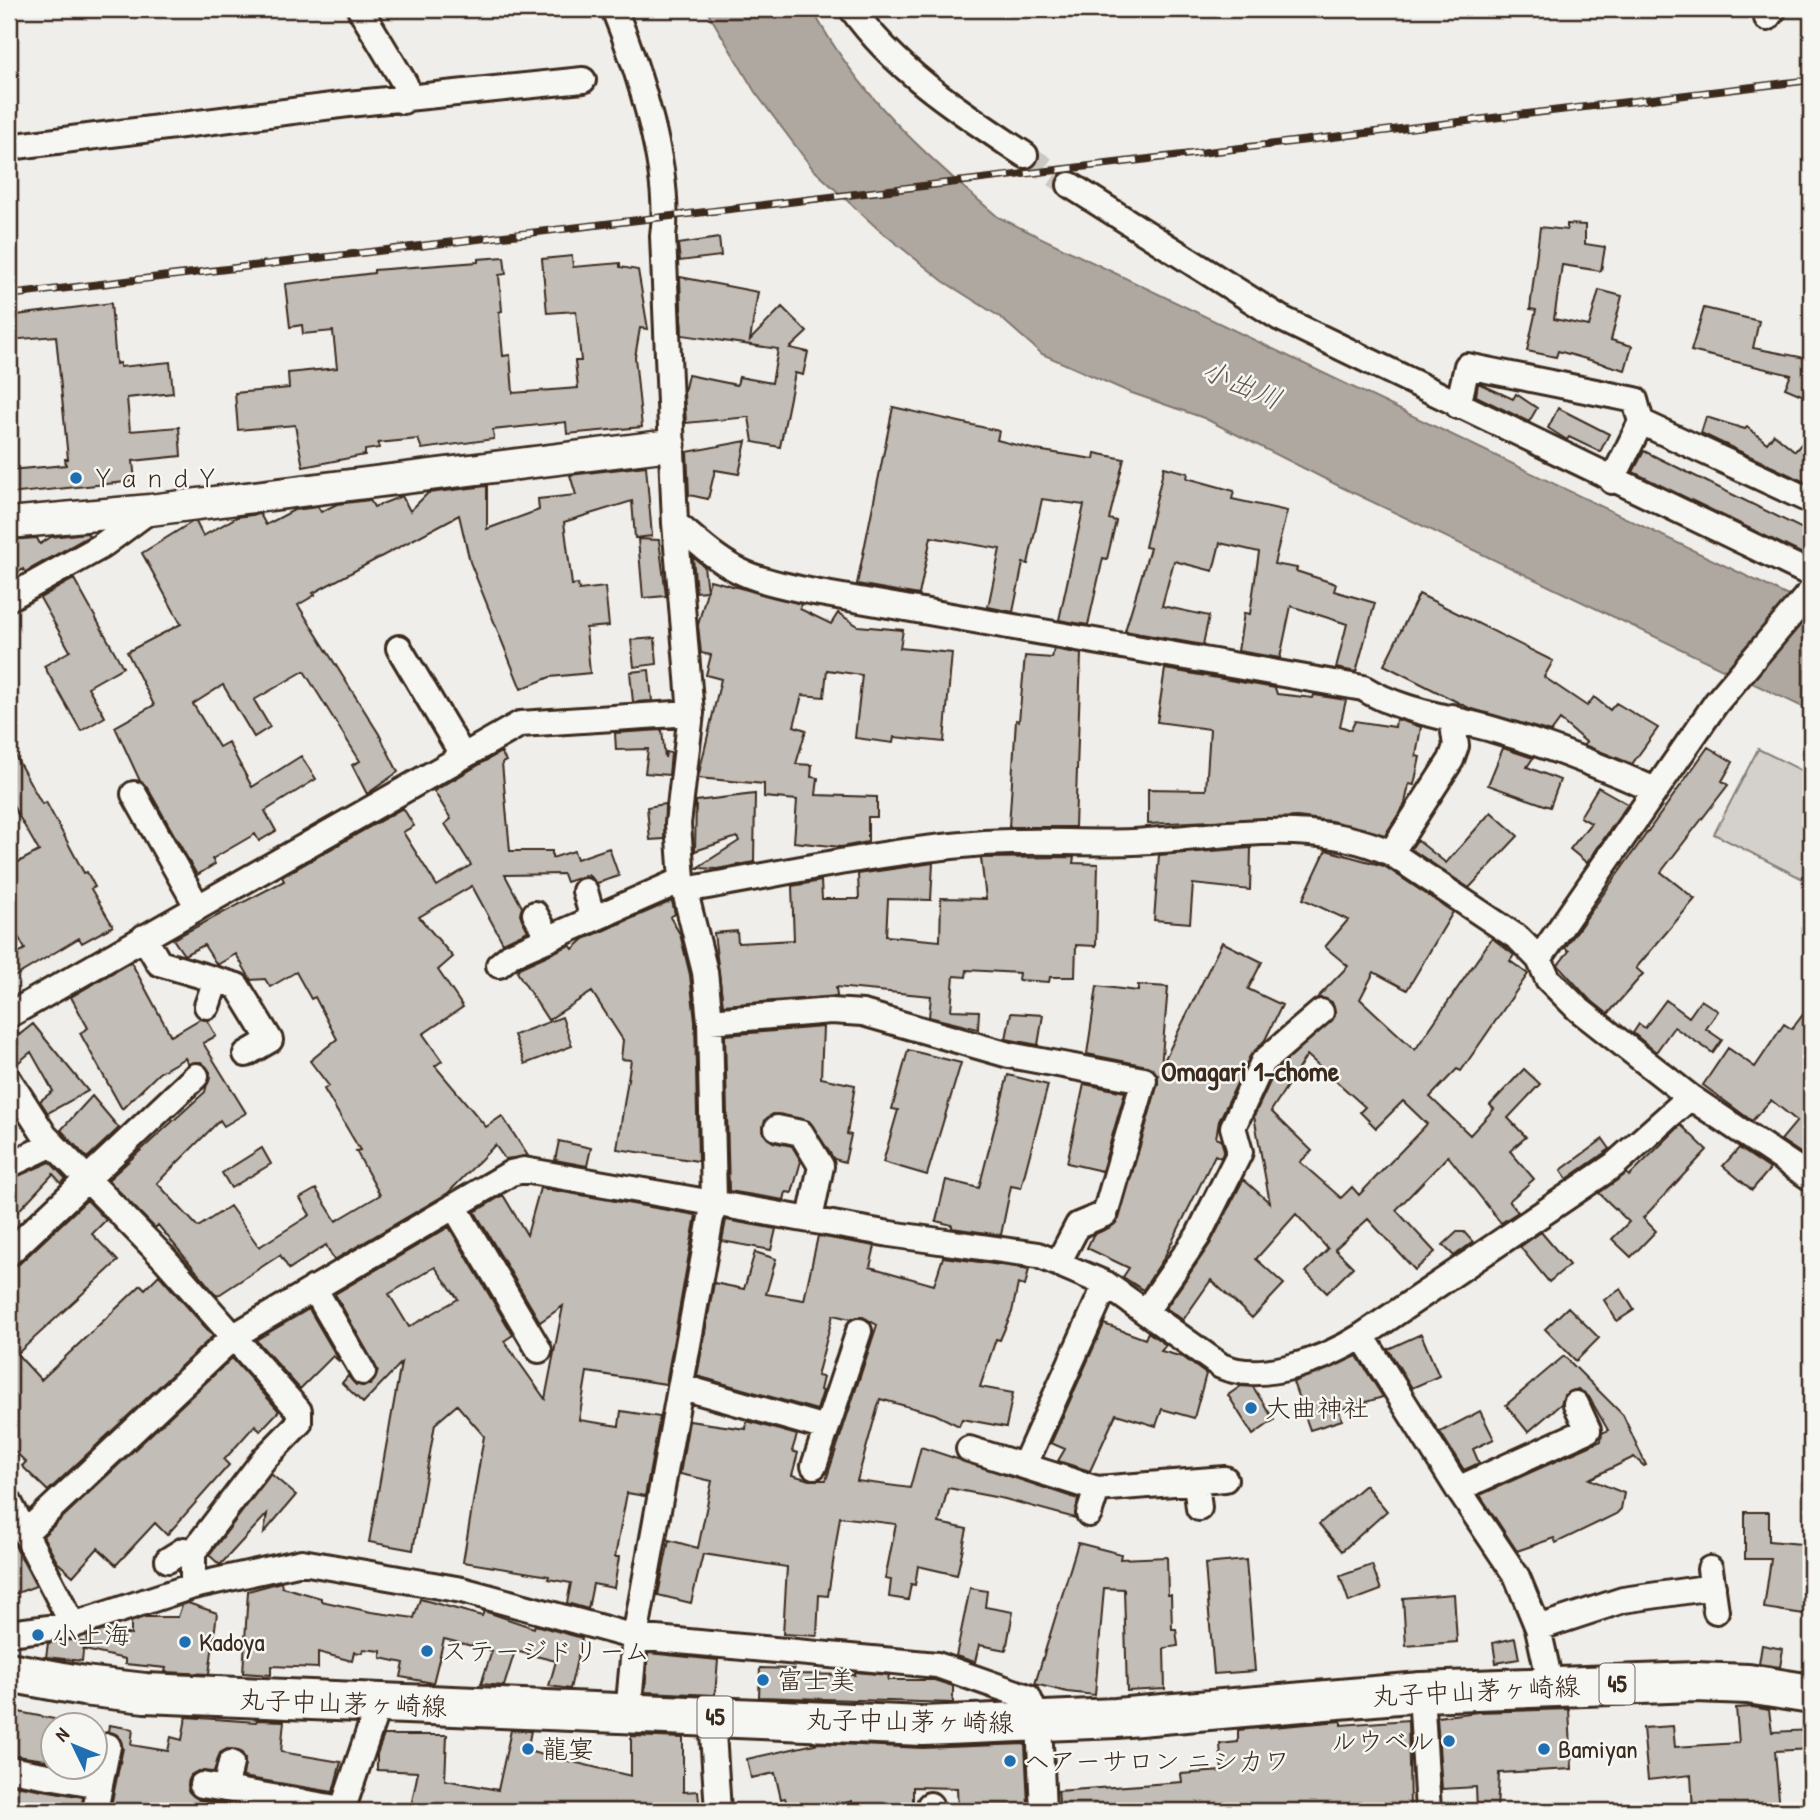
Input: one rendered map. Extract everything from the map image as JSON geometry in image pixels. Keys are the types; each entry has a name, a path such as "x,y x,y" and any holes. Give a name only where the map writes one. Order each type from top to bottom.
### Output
{"main road":[{"name":"丸子中山茅ヶ崎線","path":"9,1672 84,1686 145,1693 378,1705 923,1726 1039,1722 1422,1692 1551,1687 1695,1682 1748,1684 1811,1694"}],"street":[{"path":"360,9 405,84 402,101"},
{"path":"614,9 648,109 666,216 663,236 670,445 691,713 678,824 683,885 705,972 710,1021 714,1201 635,1637 628,1714"},
{"path":"852,9 891,56 941,100 1026,155"},
{"path":"9,147 335,106 583,80"},
{"path":"1070,185 1280,318 1612,481 1811,574"},
{"path":"1458,406 1467,366 1635,400 1641,422 1612,481"},
{"path":"1641,422 1811,501"},
{"path":"9,523 150,510 670,445"},
{"path":"9,598 100,547 150,510"},
{"path":"675,523 717,557 743,573 764,581 1363,688 1386,702 1451,717 1543,744 1655,790"},
{"path":"1539,959 1721,698 1811,591"},
{"path":"399,648 463,756"},
{"path":"9,1015 520,724 691,713"},
{"path":"1391,853 1451,760 1456,746 1451,717"},
{"path":"134,794 197,906"},
{"path":"499,965 511,955 593,919 683,885 973,844 1133,842 1258,830 1343,838 1370,844 1391,853 1518,938 1539,959 1548,979 1578,1009 1690,1097 1811,1178"},
{"path":"585,891 593,919"},
{"path":"535,914 549,939"},
{"path":"144,937 159,963 237,986 270,1040 246,1054"},
{"path":"207,1006 216,980"},
{"path":"710,1021 831,1011 863,1013 1009,1055 1144,1080 1105,1214 1079,1225 1059,1261"},
{"path":"1146,1311 1198,1236 1240,1152 1233,1127 1263,1062 1321,1012"},
{"path":"9,1252 196,1076"},
{"path":"9,1080 52,1144 163,1257 299,1411 299,1423 264,1459 193,1552 193,1586"},
{"path":"25,1533 234,1336 512,1173 524,1170 714,1201 890,1234 1038,1255 1059,1261 1106,1284 1221,1366 1238,1373 1262,1373 1338,1351 1362,1336 1614,1165 1690,1097"},
{"path":"777,1128 801,1133 821,1166 810,1219"},
{"path":"9,1165 52,1144"},
{"path":"454,1206 539,1350"},
{"path":"1024,1466 1106,1284"},
{"path":"314,1288 363,1372"},
{"path":"814,1466 859,1331"},
{"path":"1362,1336 1517,1577 1538,1628 1551,1687"},
{"path":"682,1387 826,1427"},
{"path":"1458,1489 1588,1430 1576,1405"},
{"path":"969,1449 1097,1489 1225,1479"},
{"path":"1196,1482 1199,1508"},
{"path":"1089,1514 1097,1489"},
{"path":"9,1502 73,1625"},
{"path":"168,1560 184,1550 193,1552"},
{"path":"9,1633 73,1625 193,1586 302,1562 462,1590 635,1637 937,1665 1028,1696 1039,1722 1042,1811"},
{"path":"1538,1628 1623,1600 1713,1589"},
{"path":"1422,1692 1428,1811"},
{"path":"231,1763 214,1787 342,1810 378,1705"},
{"path":"712,1717 718,1811"},
{"path":"9,1769 100,1785"},
{"path":"95,1811 101,1782"}],"shaded area":[{"path":"1758,749 1811,775 1811,883 1714,834"}],"water":[{"name":"小出川","path":"706,9 812,9 850,69 895,122 919,147 998,217 1811,607 1811,711 1337,485 1204,418 1129,392 1042,354 1000,317 943,281 877,228 813,169 755,92"}],"building":[{"path":"1567,224 1585,225 1585,244 1605,247 1601,271 1562,265 1554,319 1589,326 1599,290 1622,296 1611,340 1632,346 1625,370 1558,351 1556,357 1527,351 1536,310 1530,309 1540,227 1567,230"},
{"path":"719,238 721,256 680,261 678,244"},
{"path":"572,256 573,267 620,263 620,267 638,270 648,329 640,328 635,357 642,427 567,434 566,422 493,430 494,439 422,449 418,439 378,443 379,448 365,450 365,455 303,467 295,425 238,430 235,393 289,388 288,373 337,368 333,331 303,334 302,325 290,327 285,284 374,273 374,270 478,262 478,259 504,257 506,274 499,275 502,311 499,312 503,356 510,355 513,393 578,388 575,361 581,361 576,311 547,313 542,259"},
{"path":"680,277 758,292 750,340 782,307 807,332 790,348 808,352 803,375 795,373 780,447 753,442 749,417 686,423 684,392 688,375 737,385 739,377 772,383 778,349 682,335"},
{"path":"111,303 116,364 120,363 120,367 170,362 173,393 127,398 130,431 179,427 181,456 133,461 135,481 9,494 9,470 66,465 65,459 68,459 56,336 9,340 9,316"},
{"path":"1704,308 1759,321 1753,348 1811,359 1811,399 1785,388 1791,375 1691,351"},
{"path":"1478,383 1513,399 1516,394 1537,408 1529,422 1476,396"},
{"path":"893,407 999,431 997,440 1036,450 1094,459 1095,453 1124,459 1109,519 1116,521 1107,559 1103,558 1088,625 1059,620 1084,505 1042,499 1028,564 1023,563 1013,612 988,607 1000,549 931,537 919,595 857,584"},
{"path":"1558,408 1609,434 1600,452 1569,437 1567,440 1548,428"},
{"path":"1706,417 1745,429 1747,427 1767,443 1774,434 1795,451 1811,433 1811,485 1701,433"},
{"path":"746,441 739,474 715,470 708,499 689,495 687,452"},
{"path":"1644,451 1811,533 1811,558 1633,472"},
{"path":"646,466 652,536 635,538 632,501 564,522 572,585 578,584 579,590 605,587 609,626 586,628 590,673 550,677 521,689 470,562 459,515 313,593 315,595 298,605 379,734 398,772 367,794 352,765 360,761 304,671 254,700 270,727 254,737 223,685 193,704 219,747 228,742 252,787 301,756 316,779 265,811 276,831 259,841 255,834 212,859 215,864 197,875 147,787 140,781 115,727 154,705 127,652 181,624 142,553 192,522 196,522 203,536 237,517 260,514 266,525 294,510 318,507 321,512 337,504 370,500 374,507 402,496 410,511 428,493 487,486 487,529 539,510 538,499 576,495 570,475"},
{"path":"1164,467 1188,473 1187,478 1234,491 1232,499 1287,511 1274,564 1297,568 1296,571 1336,584 1334,591 1375,603 1356,672 1336,668 1347,624 1291,606 1280,658 1238,651 1244,613 1250,614 1259,552 1220,543 1213,571 1174,561 1162,606 1209,616 1203,645 1125,631 1150,548 1145,547"},
{"path":"87,533 89,536 25,572 23,569 9,580 9,540 37,538 40,544 51,537"},
{"path":"638,539 659,540 666,596 643,598"},
{"path":"693,557 704,566 707,591 696,592"},
{"path":"74,579 123,667 88,687 105,717 81,731 44,666 70,651 40,598"},
{"path":"710,580 801,604 800,609 831,624 838,613 858,626 903,630 900,648 952,653 944,742 894,737 893,743 855,738 862,675 827,670 824,697 802,695 794,726 806,730 796,764 812,765 811,777 818,778 816,795 877,797 877,817 868,817 868,842 841,847 794,842 797,800 764,797 764,784 698,778 721,679 706,675 711,655 701,653 698,625"},
{"path":"1419,594 1553,661 1544,677 1587,706 1594,697 1610,710 1616,703 1658,728 1632,764 1584,745 1586,742 1560,720 1551,732 1469,708 1384,665"},
{"path":"655,638 657,664 634,667 631,640"},
{"path":"1054,649 1081,654 1075,827 1009,827 1016,720 1019,721 1025,656 1052,658"},
{"path":"1165,669 1275,688 1277,694 1313,698 1314,695 1346,700 1340,726 1351,730 1355,721 1395,727 1396,719 1421,727 1416,756 1420,757 1414,785 1409,784 1405,804 1385,835 1331,821 1297,817 1148,824 1148,789 1206,790 1210,729 1157,722"},
{"path":"649,670 652,701 633,702 630,672"},
{"path":"662,730 665,758 666,752 671,753 669,775 645,773 648,749 616,750 615,733"},
{"path":"9,745 42,804 46,802 84,873 87,872 95,887 91,889 113,926 82,943 79,938 9,980 9,958 25,949 9,920 9,867 39,851 9,799"},
{"path":"1708,747 1733,762 1722,781 1728,785 1661,872 1695,899 1636,968 1643,974 1608,1014 1588,998 1558,965 1569,951 1565,948"},
{"path":"1503,748 1533,758 1527,767 1560,780 1550,807 1488,785"},
{"path":"501,752 506,761 502,763 510,851 552,851 552,858 574,851 577,859 609,848 619,876 597,883 588,875 566,882 563,874 505,875 522,907 520,914 528,931 503,943 472,886 419,917 453,957 438,970 463,1007 423,1034 442,1061 435,1066 486,1127 502,1116 528,1156 505,1159 495,1145 448,1193 334,1260 326,1245 289,1269 280,1255 217,1296 158,1225 155,1228 108,1180 205,1092 210,1072 201,1062 188,1064 185,1058 159,1073 122,1109 80,1033 88,1028 71,997 131,962 171,1036 200,1019 207,1020 216,1036 203,1043 246,1113 224,1126 220,1120 157,1183 198,1227 230,1206 259,1247 310,1215 300,1198 316,1189 336,1221 380,1195 356,1151 360,1150 324,1089 329,1086 310,1061 337,1039 315,997 311,999 296,972 270,987 265,979 251,980 236,954 217,965 204,945 184,955 173,939 284,881 282,877 403,808 414,826 403,832 437,886 471,865 445,824 451,819 434,791"},
{"path":"1598,787 1628,804 1587,863 1570,849 1591,823 1580,817"},
{"path":"755,794 754,862 717,869 697,868 739,841 737,837 695,851 696,801"},
{"path":"665,804 664,839 650,840 647,807"},
{"path":"1491,812 1518,836 1469,888 1411,849 1417,840 1446,863"},
{"path":"1251,848 1250,890 1193,884 1190,923 1154,920 1159,855"},
{"path":"1326,850 1384,866 1453,912 1407,990 1374,972 1360,999 1415,1050 1492,938 1514,955 1510,961 1528,974 1461,1071 1457,1069 1430,1097 1470,1135 1494,1109 1490,1105 1524,1069 1540,1084 1508,1118 1526,1137 1510,1151 1534,1179 1509,1201 1518,1212 1501,1223 1448,1156 1396,1210 1435,1252 1415,1270 1368,1219 1335,1249 1353,1267 1327,1293 1306,1272 1328,1249 1296,1214 1256,1259 1284,1284 1252,1318 1211,1280 1183,1320 1166,1308 1210,1244 1244,1180 1270,1203 1254,1116 1275,1071 1335,1016 1332,1002 1317,998 1348,966 1325,947 1348,920 1303,899","holes":["1307,1055 1365,1107 1360,1112 1376,1128 1403,1101 1427,1124 1359,1195 1352,1187 1341,1198 1300,1162 1312,1151 1271,1111"]},
{"path":"1074,857 1073,863 1098,864 1096,946 1076,945 1075,977 1050,977 1049,982 1018,980 1019,973 967,970 966,977 954,976 951,1010 979,1011 978,1029 929,1017 931,996 836,987 837,996 723,1005 714,933 737,931 738,943 794,940 792,886 821,881 822,899 859,899 858,874 933,863 931,900 888,899 886,936 940,941 941,898 986,899 981,858"},
{"path":"672,901 675,914 670,917 680,934 690,975 695,1022 698,1161 617,1149 631,1060 621,1059 623,1040 592,992 548,1020 517,972 519,968 570,945 573,949 584,939"},
{"path":"1222,942 1262,962 1248,989 1282,1005 1265,1040 1250,1056 1219,1121 1216,1138 1221,1140 1224,1150 1221,1158 1215,1155 1164,1258 1143,1290 1123,1277 1129,1268 1087,1248 1093,1235 1111,1227 1119,1219 1158,1083 1158,1075 1147,1066 1087,1054 1097,986 1138,991 1138,985 1168,987 1161,1067"},
{"path":"1666,1000 1689,1017 1701,1000 1718,1011 1706,1029 1722,1040 1713,1053 1674,1027 1656,1052 1633,1033 1639,1024 1645,1028"},
{"path":"1811,1004 1811,1142 1802,1154 1781,1140 1797,1121 1771,1100 1752,1121 1703,1085 1728,1048 1755,1067 1784,1024 1792,1029"},
{"path":"1011,1013 1043,1015 1038,1045 1006,1039"},
{"path":"562,1017 572,1046 525,1064 514,1035"},
{"path":"33,1024 88,1091 48,1113 40,1101 53,1091 31,1052 14,1066 9,1065 9,1030 14,1029 19,1035"},
{"path":"823,1027 821,1078 855,1085 847,1134 851,1135 845,1162 834,1159 809,1121 773,1114 766,1119 763,1133 773,1142 792,1146 801,1161 792,1193 786,1192 784,1200 729,1191 725,1035"},
{"path":"908,1050 961,1063 927,1175 883,1162 898,1110 892,1109"},
{"path":"1008,1075 1048,1085 1021,1188 1011,1186 1001,1235 952,1228 952,1225 936,1221 946,1180 979,1188"},
{"path":"1084,1084 1125,1092 1102,1171 1067,1163"},
{"path":"92,1096 119,1128 87,1158 61,1130"},
{"path":"1681,1125 1707,1150 1643,1218 1656,1231 1631,1257 1612,1239 1629,1222 1599,1193 1627,1173 1629,1176"},
{"path":"1603,1139 1610,1149 1567,1179 1561,1170"},
{"path":"559,1141 591,1148 587,1166 555,1160"},
{"path":"262,1148 271,1164 231,1188 222,1173"},
{"path":"1739,1148 1770,1169 1752,1190 1723,1166"},
{"path":"50,1162 66,1179 61,1183 53,1174 9,1221 9,1180"},
{"path":"540,1188 696,1215 666,1384 587,1372 579,1420 619,1426 621,1411 660,1417 645,1496 627,1493 615,1557 619,1557 614,1588 593,1584 588,1609 567,1603 571,1583 548,1579 549,1576 463,1562 484,1436 457,1405 435,1424 413,1550 369,1542 401,1363 363,1403 342,1383 348,1376 356,1385 370,1385 378,1371 335,1294 449,1227 513,1335 504,1341 545,1399 563,1306 540,1322 475,1212 503,1195 527,1235","holes":["435,1267 458,1299 409,1327 389,1294"]},
{"path":"87,1200 106,1220 92,1234 118,1261 17,1354 41,1380 141,1285 145,1289 159,1275 213,1336 48,1491 22,1466 26,1462 9,1446 9,1267 19,1264"},
{"path":"726,1220 776,1229 771,1250 722,1241"},
{"path":"1457,1232 1464,1232 1473,1242 1454,1256 1443,1245"},
{"path":"1541,1232 1569,1265 1549,1282 1520,1247"},
{"path":"818,1236 875,1246 870,1267 934,1285 943,1257 1029,1269 1025,1286 1018,1284 1012,1312 1000,1340 996,1339 980,1387 1013,1393 1006,1427 962,1419 959,1426 935,1414 880,1399 857,1481 910,1488 921,1447 1078,1499 1075,1518 1005,1499 948,1488 939,1523 967,1529 957,1575 918,1566 915,1585 911,1584 908,1600 889,1597 891,1580 885,1579 896,1524 840,1517 828,1596 819,1595 817,1636 783,1634 787,1567 703,1554 691,1603 658,1595 669,1540 698,1548 712,1481 680,1474 689,1421 746,1429 747,1421 797,1435 792,1451 798,1453 792,1475 810,1480 826,1480 877,1325 863,1317 850,1319 833,1315 817,1376 823,1377 820,1390 823,1391 817,1410 697,1376 714,1283 744,1289 755,1252 776,1259 766,1294 804,1300"},
{"path":"1621,1289 1634,1310 1617,1321 1604,1300"},
{"path":"1568,1307 1599,1338 1576,1361 1545,1329"},
{"path":"309,1309 340,1362 333,1356 300,1389 256,1340"},
{"path":"1104,1324 1145,1339 1148,1332 1166,1345 1161,1351 1183,1357 1206,1374 1194,1418 1162,1409 1156,1426 1116,1414 1090,1471 1058,1461 1065,1449 1051,1443"},
{"path":"1421,1334 1439,1376 1412,1388 1388,1349"},
{"path":"1357,1356 1383,1397 1339,1410 1342,1420 1310,1430 1293,1382"},
{"path":"1564,1356 1623,1415 1646,1465 1634,1457 1589,1479 1624,1493 1621,1509 1616,1514 1556,1543 1554,1538 1517,1551 1480,1495 1601,1441 1602,1433 1608,1430 1589,1397 1578,1389 1564,1395 1561,1404 1528,1432 1506,1405"},
{"path":"232,1358 279,1411 260,1431 255,1425 224,1460 229,1465 167,1535 155,1523 116,1565 98,1548 73,1576 57,1562 43,1536"},
{"name":"大曲神社","path":"1241,1386 1253,1387 1274,1420 1253,1435 1228,1395"},
{"path":"1480,1411 1494,1439 1473,1449 1479,1463 1464,1470 1440,1432"},
{"path":"271,1474 296,1495 264,1533 267,1514 220,1565 209,1555"},
{"path":"1365,1485 1387,1511 1342,1551 1319,1524"},
{"path":"1745,1512 1769,1512 1769,1541 1811,1545 1811,1615 1764,1608 1771,1559 1745,1559"},
{"path":"9,1534 36,1586 9,1596"},
{"path":"1078,1543 1121,1554 1120,1559 1167,1557 1172,1629 1176,1629 1178,1646 1164,1648 1165,1689 1127,1691 1124,1589 1104,1588 1095,1695 1035,1684"},
{"path":"1246,1560 1255,1671 1214,1674 1205,1564"},
{"path":"1372,1565 1381,1590 1349,1602 1340,1576"},
{"path":"281,1582 282,1587 321,1598 321,1601 371,1612 414,1618 420,1599 482,1616 484,1611 534,1628 535,1625 582,1638 570,1689 549,1686 556,1661 515,1651 504,1686 481,1684 492,1651 444,1639 433,1683 401,1677 404,1663 381,1658 381,1651 363,1649 362,1653 354,1652 352,1661 318,1652 318,1668 271,1666 271,1675 243,1673 248,1591"},
{"path":"970,1588 987,1591 985,1607 1013,1612 1006,1650 979,1645 975,1662 956,1656"},
{"path":"1454,1594 1457,1642 1406,1646 1403,1598"},
{"path":"188,1603 217,1613 209,1674 165,1672 166,1668 125,1664 125,1659 85,1650 88,1636 107,1629 131,1635 131,1622 144,1617 178,1617 182,1605"},
{"path":"1515,1638 1519,1659 1496,1663 1493,1643"},
{"path":"70,1640 84,1642 82,1661 46,1657 48,1643"},
{"path":"1762,1645 1783,1649 1780,1667 1759,1664"},
{"path":"648,1653 718,1660 715,1695 645,1692"},
{"path":"760,1668 794,1669 794,1674 855,1675 855,1672 889,1675 888,1680 934,1680 953,1686 953,1703 759,1697"},
{"path":"1736,1708 1769,1710 1772,1732 1811,1730 1811,1749 1775,1751 1780,1811 1693,1811 1691,1775 1648,1780 1643,1728 1673,1726 1675,1747 1739,1743"},
{"path":"1569,1709 1572,1769 1499,1773 1497,1811 1477,1811 1476,1787 1442,1789 1437,1717 1478,1712"},
{"path":"9,1710 38,1716 38,1759 9,1755"},
{"path":"186,1717 256,1722 284,1721 281,1752 341,1762 333,1792 243,1777 245,1758 241,1752 227,1749 220,1753 214,1772 198,1771 191,1775 188,1791 199,1800 267,1811 110,1811 123,1748 118,1735 108,1732 109,1725 133,1729 131,1745 168,1751 171,1737 182,1740"},
{"path":"1408,1720 1410,1807 1366,1811 1060,1811 1058,1791 1182,1782 1181,1774 1222,1771 1220,1744 1238,1742 1238,1730 1341,1721 1341,1725"},
{"path":"511,1730 531,1731 527,1751 631,1776 631,1736 683,1738 683,1792 698,1791 700,1811 410,1811 418,1772 377,1770 377,1754 384,1735 447,1735 445,1780 498,1790"},
{"path":"819,1743 922,1748 1025,1744 1028,1805 987,1805 987,1811 958,1811 957,1788 913,1787 913,1811 852,1811 852,1801 816,1811 789,1811 785,1798 781,1799 775,1773 751,1778 747,1759"},
{"path":"9,1784 83,1797 81,1811 9,1811"}],"tunnel":[{"path":"1025,155 1070,185"}],"railway":[{"path":"9,295 1811,80"}],"place":[{"name":"ＹａｎｄＹ","path":"76,478"},
{"name":"大曲神社","path":"1251,1408"},
{"name":"小上海","path":"38,1635"},
{"name":"Kadoya","path":"185,1642"},
{"name":"ステージドリーム","path":"427,1651"},
{"name":"富士美","path":"763,1680"},
{"name":"ルウベル","path":"1449,1741"},
{"name":"龍宴","path":"528,1749"},
{"name":"Bamiyan","path":"1544,1749"},
{"name":"ヘアーサロン ニシカワ","path":"1010,1761"}],"district":[{"name":"Omagari 1-chome","path":"1250,1071"}]}
